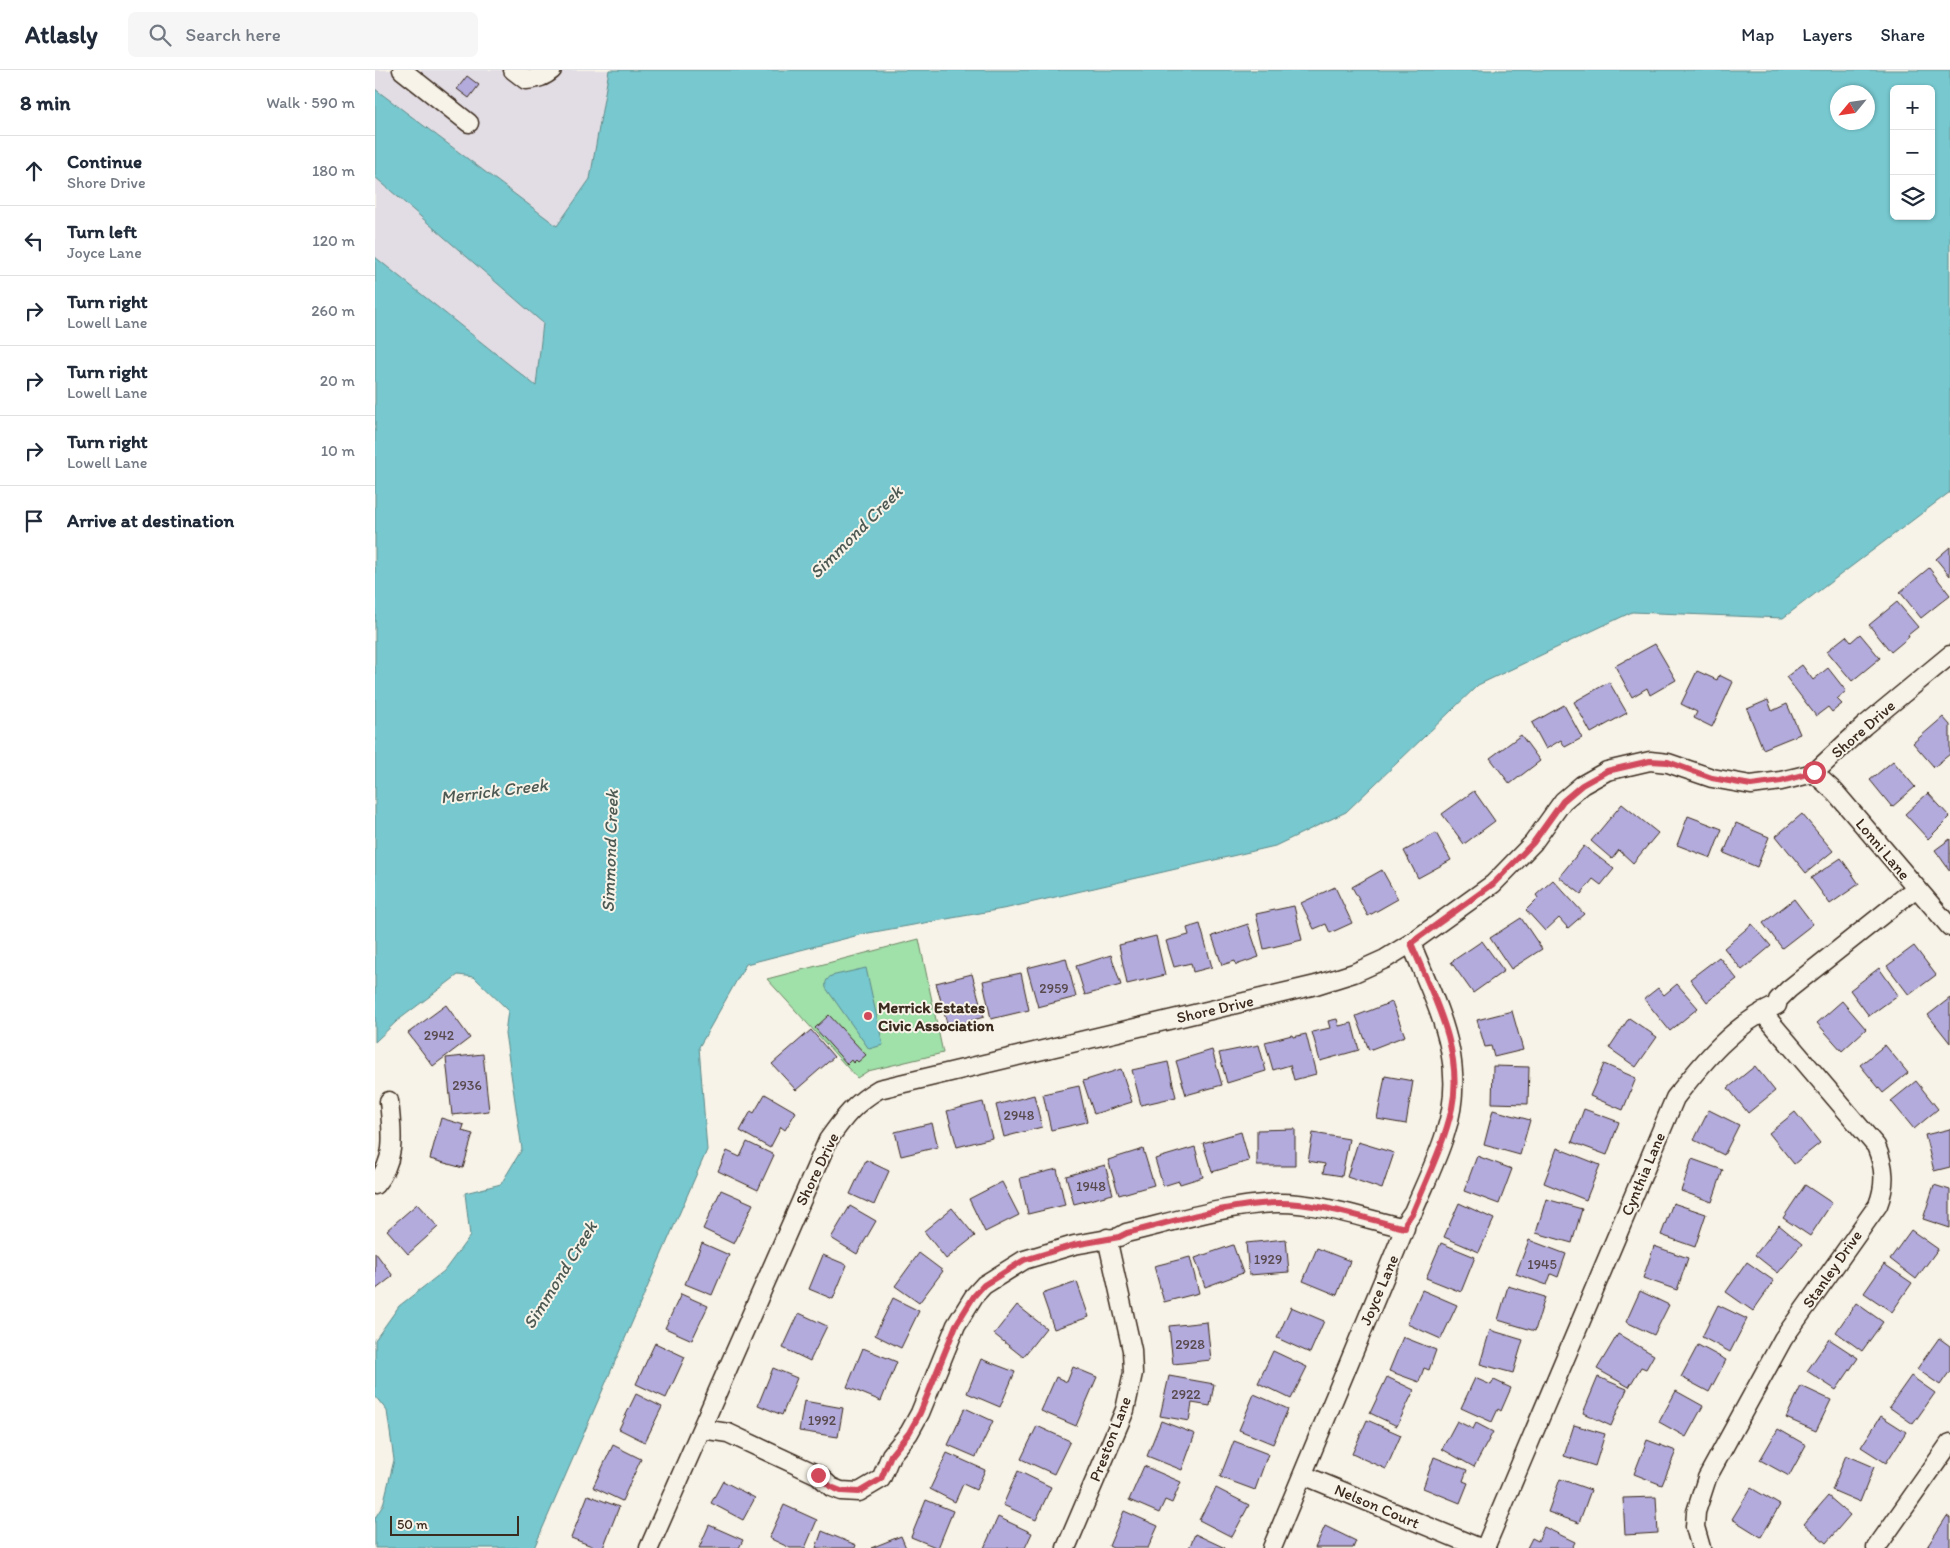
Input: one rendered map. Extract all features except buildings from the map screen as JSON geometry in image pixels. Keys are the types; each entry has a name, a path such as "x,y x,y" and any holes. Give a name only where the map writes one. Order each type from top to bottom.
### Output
{"street":[{"path":"402,70 469,123"},
{"path":"513,70 526,80 537,79 552,70"},
{"name":"Shore Drive","path":"649,1548 828,1140 846,1114 863,1099 879,1089 1316,985 1354,973 1385,959 1411,943 1493,884 1533,843 1563,801 1582,785 1607,771 1650,761 1668,762 1712,778 1751,785 1781,781 1814,772 1864,726 1950,654"},
{"name":"Lonni Lane","path":"1814,772 1835,792 1950,927"},
{"name":"Cynthia Lane","path":"1485,1548 1675,1098 1704,1060 1735,1032 1762,1012 1777,1005 1778,1000 1789,989 1916,888"},
{"name":"Joyce Lane","path":"1272,1548 1406,1222 1413,1212 1445,1134 1452,1106 1454,1084 1452,1053 1447,1032 1411,943"},
{"name":"Stanley Drive","path":"1701,1548 1695,1527 1696,1512 1707,1478 1783,1339 1878,1205 1883,1191 1884,1174 1882,1160 1876,1146 1762,1012"},
{"path":"375,1185 384,1174 390,1160 392,1128 389,1101"},
{"path":"702,1429 728,1433 818,1475 831,1487 841,1491 859,1492 881,1479 891,1455 909,1433 920,1413 956,1325 974,1296 984,1285 1024,1260 1074,1245 1119,1237 1127,1233 1231,1207 1278,1203 1317,1207 1405,1228"},
{"name":"Preston Lane","path":"1066,1548 1125,1410 1133,1373 1132,1350 1107,1238"},
{"path":"1875,1548 1950,1443"},
{"name":"Nelson Court","path":"1303,1475 1480,1548"}],"shaded area":[{"path":"375,70 609,70 590,179 557,226 375,89"},
{"path":"375,177 543,323 536,386 375,257"}],"green space":[{"name":"Merrick Estates Civic Association","path":"919,939 943,1053 868,1071 857,1078 767,979"}],"water":[{"path":"609,70 1950,70 1950,492 1783,618 1632,612 1478,685 1346,812 1275,846 1008,908 863,934 746,964 699,1047 707,1150 534,1548 375,1548 375,1518 383,1505 394,1460 387,1411 375,1396 375,1340 399,1306 444,1271 470,1236 465,1193 501,1184 522,1149 505,1033 508,1010 474,977 458,975 397,1021 375,1042 375,257 536,386 543,323 375,177 375,89 557,226 590,179"},
{"path":"866,968 883,1045 869,1049 826,988 827,980 831,976"}],"place":[{"name":"Merrick Estates Civic Association","path":"868,1016"}],"route":[{"path":"818,1475 831,1487 841,1491 859,1492 881,1479 891,1455 909,1433 920,1413 956,1325 974,1296 984,1285 1024,1260 1074,1245 1119,1237 1127,1233 1231,1207 1278,1203 1317,1207 1405,1228 1445,1134 1452,1106 1454,1084 1452,1053 1447,1032 1411,943 1493,884 1533,843 1563,801 1582,785 1607,771 1650,761 1668,762 1712,778 1751,785 1781,781 1814,772"}],"water label":[{"name":"Simmond Creek","path":"856,532"},
{"name":"Merrick Creek","path":"494,791"},
{"name":"Simmond Creek","path":"610,851"},
{"name":"Simmond Creek","path":"560,1275"}]}
